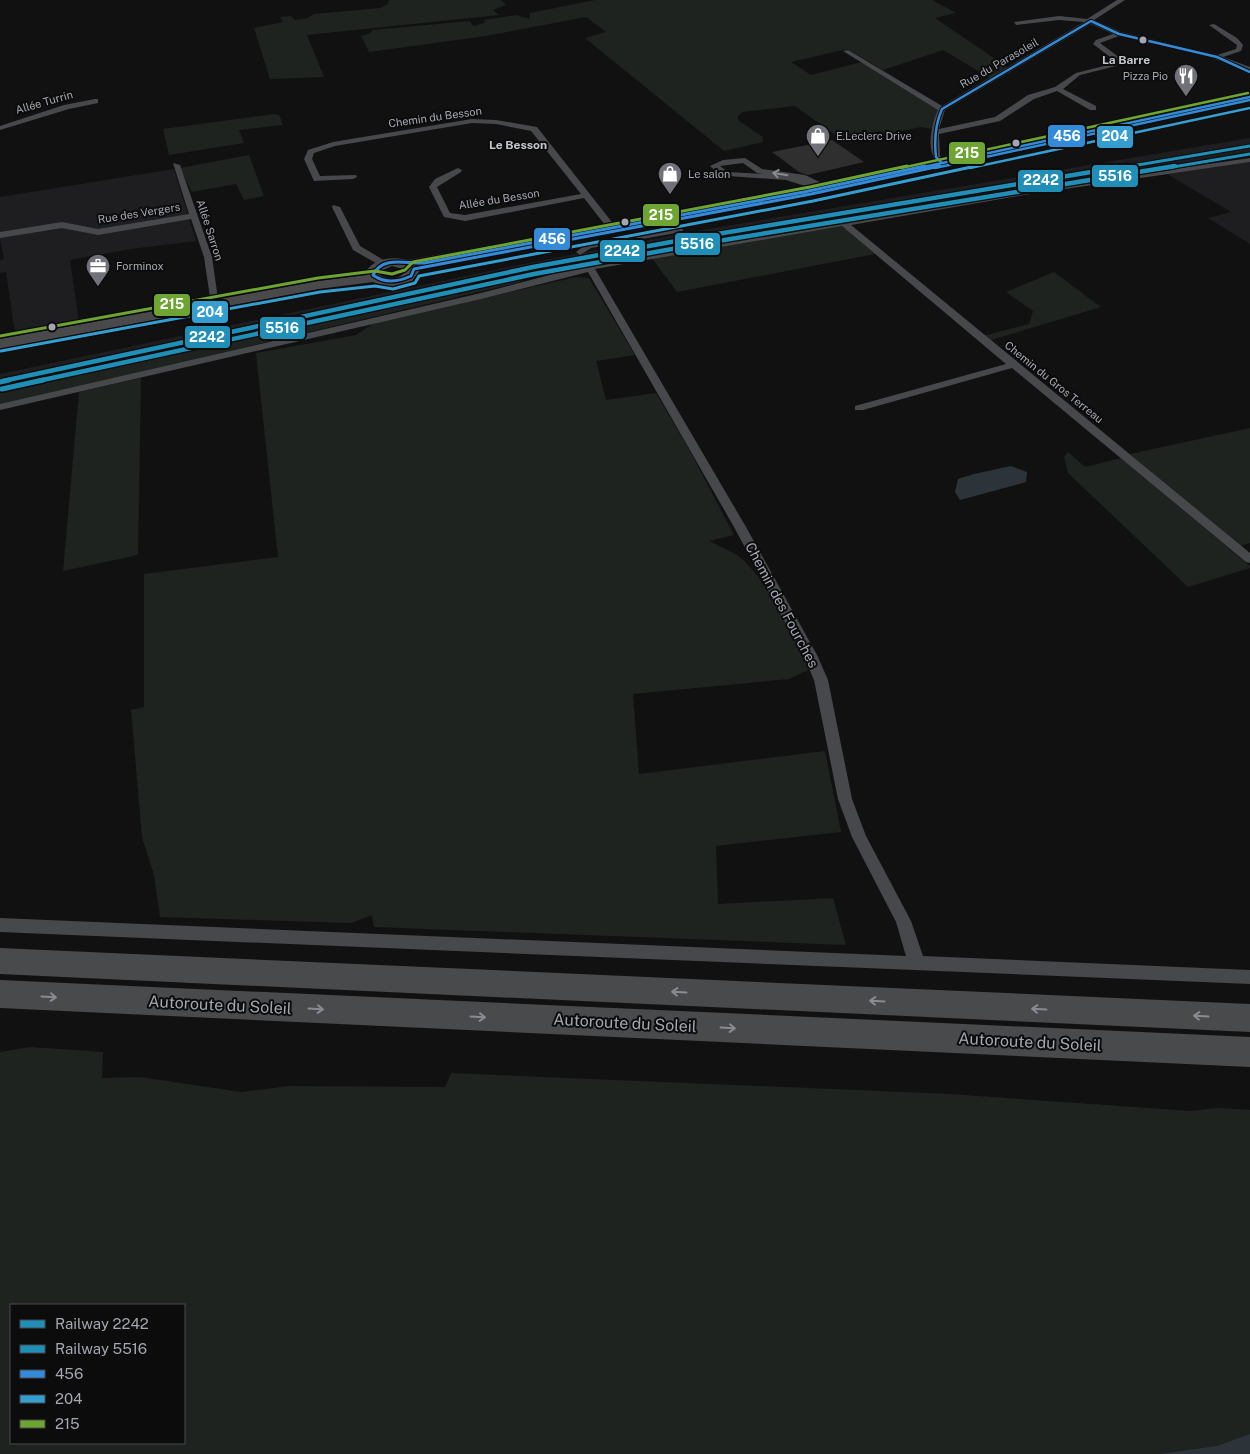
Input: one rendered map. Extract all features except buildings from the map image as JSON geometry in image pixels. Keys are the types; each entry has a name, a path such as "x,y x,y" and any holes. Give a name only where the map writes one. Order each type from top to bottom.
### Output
{"highway":[{"path":"0,962 1250,1018"},
{"name":"Autoroute du Soleil","path":"0,994 1250,1052"}],"main road":[{"path":"411,267 804,192 1250,99"},
{"path":"0,344 319,285 377,271 397,262 411,267 673,220 858,184 1250,99"},
{"path":"377,271 385,282 400,281 411,276 411,267"}],"street":[{"name":"Rue du Parasoleil","path":"942,109 1091,21 1090,18 1122,0"},
{"path":"1016,23 1059,18 1091,21 1119,34 1217,57 1250,71"},
{"path":"1212,25 1235,39 1240,45 1239,50 1217,57"},
{"path":"936,132 997,119 1031,97 1058,89 1070,82 1078,74 1114,65 1118,61 1114,56 1098,48 1096,44 1098,41 1119,34"},
{"path":"846,51 942,109 938,115 936,132 936,157 942,163"},
{"path":"1058,89 1092,108"},
{"name":"Allée Turrin","path":"0,128 66,107 95,101"},
{"name":"Chemin du Besson","path":"353,178 317,179 308,159 311,152 333,144 378,138 391,133 483,120 534,129 612,228"},
{"path":"804,192 809,189 809,185 797,180 728,174 723,173 714,166 723,162 745,160 760,171 802,177 826,187"},
{"path":"0,407 415,312 598,265 1094,182 1250,160"},
{"name":"Allée Sarron","path":"176,165 208,257 216,304"},
{"name":"Allée du Besson","path":"458,170 438,181 433,187 437,199 447,214 454,217 465,218 586,195"},
{"path":"336,207 356,248 377,271"},
{"name":"Rue des Vergers","path":"0,235 62,225 98,232 194,216"},
{"path":"580,252 588,246 679,230 673,220"},
{"name":"Chemin du Gros Terreau","path":"844,223 870,247 1250,559"},
{"name":"Chemin des Fourches","path":"590,268 736,519 810,655 821,680 845,798 859,837 903,921 915,957"},
{"path":"859,408 1012,364"},
{"path":"0,925 915,957 1250,977"}],"shaded area":[{"path":"389,0 501,0 506,5 493,10 499,15 307,35 324,77 270,79 254,28 283,22 280,17 291,16 295,20 308,18 314,14 380,8 388,4"},
{"path":"595,0 932,0 956,13 935,18 1007,67 990,78 943,50 883,70 847,49 791,62 811,75 862,62 939,108 931,129 922,127 885,134 880,131 841,139 795,106 742,112 737,117 739,121 763,137 763,142 724,151 585,38 606,32 586,17 486,36 369,52 361,36 371,33 372,30 470,21 473,26 485,23 484,20 516,15 530,19 530,13"},
{"path":"274,114 279,115 283,125 239,130 244,143 169,155 163,129"},
{"path":"1250,138 1250,154 838,220 581,264 0,391 0,374 513,266 691,232"},
{"path":"249,155 264,196 244,200 236,184 192,192 180,168"},
{"path":"1250,162 1250,244 1208,218 1231,212 1167,174"},
{"path":"174,169 196,241 131,249 70,260 79,321 15,333 6,272 0,273 0,260 4,259 0,239 0,197"},
{"path":"843,226 875,254 677,292 652,258"},
{"path":"1054,272 1101,307 988,341 983,336 1029,324 1033,311 1006,292"},
{"path":"515,277 521,282 0,405 0,391"},
{"path":"576,277 589,278 635,355 596,361 606,400 656,393 690,451 734,535 709,541 737,555 758,577 778,608 810,669 789,679 633,694 639,774 825,751 841,832 716,846 718,904 833,898 846,945 374,927 372,915 351,923 160,917 154,875 142,837 131,710 144,707 144,574 278,557 256,353 356,335 374,323"},
{"path":"141,378 138,555 63,571 79,392"},
{"path":"1250,428 1250,543 1240,546 1130,454"},
{"path":"1068,452 1085,467 1121,458 1250,566 1250,568 1188,587 1068,473 1064,457"},
{"path":"1011,466 1027,472 1026,482 960,500 955,492 958,479"},
{"path":"30,1047 103,1052 102,1078 140,1077 241,1092 289,1086 445,1087 451,1073 950,1094 1191,1111 1218,1108 1250,1110 1250,1434 1216,1446 1159,1454 0,1454 0,1052"},
{"path":"1250,1434 1250,1454 1159,1454 1216,1446"}],"rail line":[{"name":"2242","path":"0,382 533,267 693,238 1250,146"},
{"name":"5516","path":"2,389 534,274 694,245 1250,154"}],"transit line":[{"name":"456","path":"942,163 936,157 935,138 937,120 942,109 1091,21 1119,34 1217,57 1250,72"},
{"name":"215","path":"0,336 318,278 375,271 392,274 405,270 413,262 810,187 1248,93"},
{"name":"456","path":"1250,97 804,192 424,263 387,263 376,269 373,275 386,282 391,282 411,276 414,269 811,194 1250,100"},
{"name":"204","path":"1,351 320,292 375,286 393,289 415,283 419,276 813,201 1250,108"}],"place":[{"name":"Pizza Pio","path":"1186,97"},
{"name":"E.Leclerc Drive","path":"818,157"},
{"name":"Le salon","path":"670,195"},
{"name":"Forminox","path":"98,287"}],"district":[{"name":"La Barre","path":"1126,60"},
{"name":"Le Besson","path":"518,145"}]}
